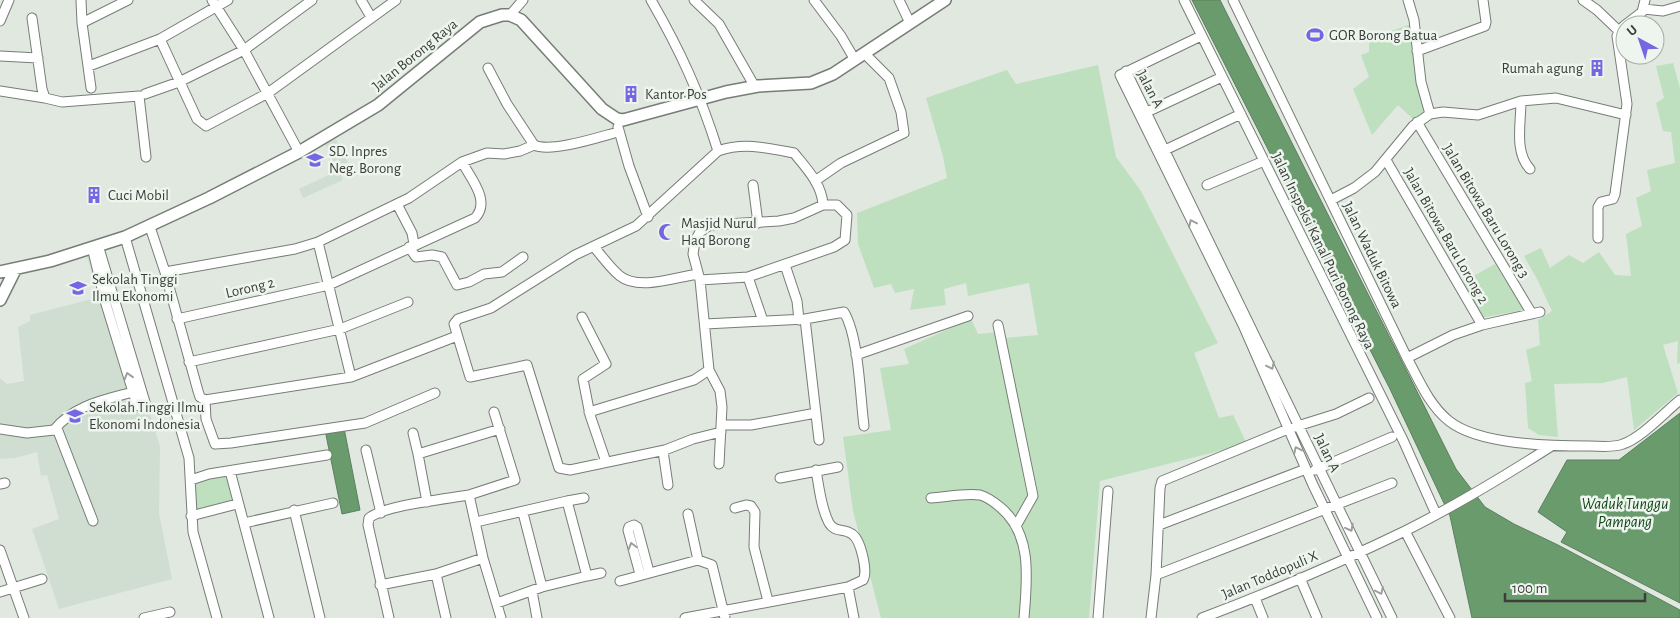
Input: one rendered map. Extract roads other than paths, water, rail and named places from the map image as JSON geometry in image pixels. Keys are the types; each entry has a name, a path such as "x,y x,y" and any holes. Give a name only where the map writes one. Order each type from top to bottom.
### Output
{"main road":[{"path":"510,14 525,24 602,109 617,119 637,117 701,98 755,87 811,83 833,74 945,0"},
{"name":"Jalan Borong Raya","path":"0,272 15,270 125,237 299,152 378,105 480,22 510,14"},
{"path":"0,300 15,270"}],"street":[{"path":"0,21 9,0"},
{"path":"81,0 82,23 91,88"},
{"path":"82,23 128,0"},
{"path":"89,66 160,39 214,4 228,0"},
{"path":"145,94 179,82 244,50 312,0"},
{"path":"361,0 371,17"},
{"path":"160,39 198,119 206,126 268,94 396,0"},
{"path":"510,14 523,0"},
{"path":"652,0 685,62 701,98 718,151"},
{"path":"694,0 719,24 755,87"},
{"path":"814,0 841,36 860,57 889,78 901,112 904,133 841,164 815,180"},
{"path":"899,0 910,23"},
{"name":"Jalan Inspeksi Kanal Puri Borong Raya","path":"1184,0 1438,513"},
{"name":"Jalan Waduk Bitowa","path":"1233,0 1407,358 1434,406 1456,426 1490,437 1550,447 1616,446 1625,444 1680,400"},
{"path":"1417,51 1485,26 1483,0"},
{"path":"1583,0 1615,22"},
{"path":"1410,1 1421,82 1430,114"},
{"path":"214,4 244,50 299,152"},
{"path":"1645,4 1662,11 1680,6"},
{"path":"32,18 42,89 45,98"},
{"path":"1126,71 1201,36"},
{"path":"0,56 38,58"},
{"path":"1598,238 1598,207 1601,202 1613,199 1615,194 1626,115 1626,91 1622,65"},
{"path":"488,68 507,104 534,145 541,148 618,132"},
{"name":"Jalan A","path":"1172,175 1165,150 1126,71 1120,76 1299,426 1392,618"},
{"path":"1146,112 1222,77"},
{"path":"0,91 62,102 139,96 146,157"},
{"path":"1331,200 1362,183 1386,160 1417,122 1430,114 1442,112 1478,115 1521,101 1556,98 1626,115"},
{"path":"1521,101 1521,151 1523,161 1530,168"},
{"path":"1165,150 1241,114"},
{"path":"617,119 618,132 628,166 648,217"},
{"name":"Jalan Bitowa Baru Lorong 3","path":"1417,122 1536,313 1482,325"},
{"path":"165,272 295,249 318,242 397,204 462,162 487,153 504,154 520,151 534,145"},
{"path":"816,414 721,429 663,450 570,470 559,468 527,365 470,376 454,328 458,319 491,308 558,265 636,226 718,151 728,148 754,146 794,153 815,180 823,198 823,205"},
{"name":"Jalan Bitowa Baru Lorong 2","path":"1386,160 1482,325"},
{"path":"1207,186 1264,161"},
{"name":"Lorong 2","path":"177,319 329,285 412,245 428,241 475,218 480,213 482,199 462,162"},
{"path":"753,185 758,223"},
{"path":"397,204 412,233 412,245 416,257 432,255 442,257 456,285 470,282 484,274 502,272 523,257"},
{"path":"594,247 615,272 630,281 645,282 699,277 748,277 834,247 845,240 847,215 838,206 823,205 794,218 758,223 743,222 706,226 700,232 693,247 699,277 709,370 720,391 720,464"},
{"path":"150,226 200,397 205,400 351,377 457,336"},
{"path":"125,237 189,458 191,516 194,539 217,618"},
{"path":"318,242 351,377"},
{"path":"95,246 145,402 144,408 137,405 105,301 95,246"},
{"path":"784,265 802,319 819,440"},
{"path":"748,277 763,321"},
{"path":"189,362 340,329 408,302"},
{"path":"705,324 802,319 844,312 856,355 864,426"},
{"path":"856,355 968,316"},
{"path":"582,317 606,364 583,379 589,412 606,462"},
{"name":"Jalan A","path":"1246,324 1288,429 1377,618"},
{"path":"998,325 1033,496 1016,526"},
{"path":"1407,358 1453,335 1482,325"},
{"path":"589,412 694,380 709,370"},
{"path":"54,430 66,416 77,410 133,392"},
{"path":"205,400 206,419 216,444 365,423 435,393"},
{"path":"1151,618 1156,574 1160,488 1166,478 1288,429 1336,414 1369,398"},
{"path":"389,618 380,585 368,525 369,518 381,513 427,502 468,496 515,480 494,412"},
{"path":"0,429 27,433 58,431 63,438 94,521"},
{"path":"418,454 500,429"},
{"path":"413,433 427,502"},
{"path":"1159,525 1318,468 1392,437"},
{"name":"Jalan Toddopuli X","path":"1204,618 1406,531 1478,492 1550,447"},
{"path":"366,450 381,513"},
{"path":"663,450 668,485"},
{"path":"191,480 230,471 327,455"},
{"path":"780,478 838,467"},
{"path":"685,618 724,614 768,601 848,587 859,582 865,576 866,571 862,555 854,535 834,529 828,522 816,470"},
{"path":"230,471 237,504 244,522 270,618"},
{"path":"1156,574 1324,508 1338,505 1392,484"},
{"path":"1098,618 1108,491"},
{"path":"931,498 973,495 986,497 1005,511 1016,526 1025,553 1024,618"},
{"path":"468,496 476,522 483,558 501,618"},
{"path":"476,522 584,498"},
{"path":"568,501 587,576"},
{"path":"244,522 333,503"},
{"path":"191,516 237,504"},
{"path":"736,508 746,505 751,506 755,512 754,547 768,601"},
{"path":"294,510 320,618"},
{"path":"523,513 542,587"},
{"path":"688,514 698,560"},
{"path":"1406,531 1450,618"},
{"path":"0,550 24,618"},
{"path":"380,585 436,574 483,558"},
{"path":"620,581 698,560 712,565 724,614"},
{"path":"1355,571 1360,566 1367,565"},
{"path":"497,603 542,587 601,573"},
{"path":"436,574 446,618"},
{"path":"1300,578 1317,618"},
{"path":"0,592 42,579"},
{"path":"848,587 854,618"},
{"path":"532,591 537,618"},
{"path":"1254,598 1263,618"},
{"path":"144,618 170,612"}],"water":[{"path":"1192,0 1220,0 1456,469 1485,507 1680,610 1680,618 1472,618 1450,516 1390,389"},
{"name":"Waduk Tunggu Pampang","path":"1680,413 1680,603 1561,542 1567,532 1538,512 1567,460 1619,460"},
{"path":"344,428 360,510 342,514 325,430"}],"place":[{"name":"GOR Borong Batua","path":"1315,35"},
{"name":"Rumah agung","path":"1597,68"},
{"name":"Kantor Pos","path":"631,94"},
{"name":"SD. Inpres Neg. Borong","path":"315,160"},
{"name":"Cuci Mobil","path":"94,195"},
{"name":"Masjid Nurul Haq Borong","path":"667,232"},
{"name":"Sekolah Tinggi Ilmu Ekonomi","path":"78,288"},
{"name":"Sekolah Tinggi Ilmu Ekonomi Indonesia","path":"75,416"}]}
